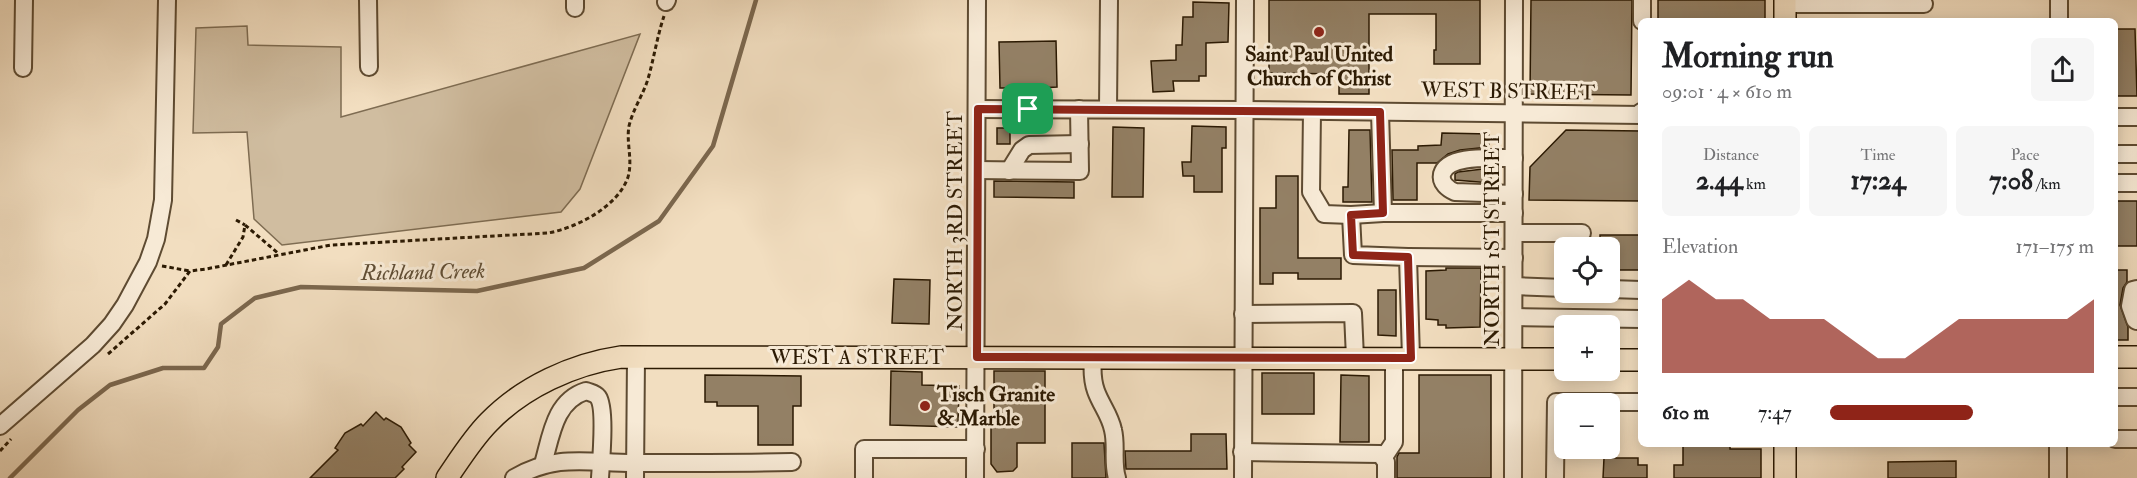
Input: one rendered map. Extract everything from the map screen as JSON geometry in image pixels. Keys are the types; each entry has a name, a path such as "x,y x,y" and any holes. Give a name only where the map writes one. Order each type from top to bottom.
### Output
{"main road":[{"name":"WEST A STREET","path":"447,478 489,422 520,397 564,372 601,360 636,357 1554,359"},
{"path":"2118,357 2137,357"},
{"path":"1620,360 1638,360"},
{"path":"1785,447 1785,478"}],"street":[{"path":"22,68 24,0"},
{"path":"0,426 93,345 112,324 126,305 148,262 156,239 163,200 167,0"},
{"path":"368,0 369,67"},
{"name":"NORTH 3RD STREET","path":"975,478 977,0"},
{"path":"1108,109 1109,0"},
{"path":"1243,478 1245,0"},
{"name":"NORTH 1ST STREET","path":"1513,478 1514,0"},
{"path":"1642,0 1642,18"},
{"path":"2059,0 2059,18"},
{"path":"1785,8 1820,2 1918,6"},
{"name":"WEST B STREET","path":"978,109 1638,113"},
{"path":"977,170 1080,171 1079,109"},
{"path":"1312,111 1311,192 1324,214 1514,213"},
{"path":"1380,112 1383,213"},
{"path":"2118,117 2137,117"},
{"path":"1009,171 1022,150 1029,145 1080,144"},
{"path":"2118,154 2137,154"},
{"path":"1514,158 1458,160 1447,165 1442,174 1442,181 1447,188 1455,192 1514,195"},
{"path":"2118,183 2137,183"},
{"path":"1351,215 1353,255 1514,258"},
{"path":"1514,233 1582,233"},
{"path":"1384,457 1394,442 1403,358 1408,257"},
{"path":"1514,286 1554,288"},
{"path":"1620,289 1638,290"},
{"path":"2137,289 2133,290 2130,306 2137,321"},
{"path":"1243,314 1353,314 1355,358"},
{"path":"1514,317 1638,319"},
{"path":"635,471 636,357"},
{"path":"1093,357 1092,373 1096,390 1110,415 1114,433 1117,478"},
{"path":"564,372 572,398"},
{"path":"543,464 557,413 572,398 586,391 595,394 600,399 602,410 600,470"},
{"path":"2118,397 2137,397"},
{"path":"1555,478 1556,402 1638,402"},
{"path":"2118,439 2137,439"},
{"path":"2058,447 2058,478"},
{"path":"864,478 864,449 976,449"},
{"path":"1242,452 1376,454 1384,457 1386,478"},
{"path":"514,478 543,464 557,461 600,470 635,471 792,462"}],"path":[{"path":"148,262 172,269 190,271 331,245 548,233 566,230 582,223 612,199 628,177 629,125 648,78 667,1"},
{"path":"236,220 279,254"},
{"path":"226,265 243,237 245,225"},
{"path":"103,358 165,304 190,271"}],"shaded area":[{"path":"247,26 248,45 341,47 341,117 640,34 580,189 561,212 282,245 254,219 247,132 193,133 196,28"}],"building":[{"name":"Saint Paul United Church of Christ","path":"1269,0 1480,0 1480,64 1434,64 1436,14 1369,14 1369,94 1339,94 1339,74 1269,73"},
{"path":"1531,0 1632,0 1631,95 1530,94"},
{"path":"1658,0 1765,0 1765,18 1658,18"},
{"path":"1193,2 1229,3 1228,42 1206,43 1206,76 1199,76 1199,81 1173,81 1174,91 1153,92 1151,61 1176,60 1176,45 1182,45 1183,17 1193,17"},
{"path":"2118,29 2135,29 2137,96 2118,96"},
{"path":"1056,41 1057,87 1040,88 1040,92 1017,92 1017,88 1000,88 999,42"},
{"path":"1192,126 1226,127 1226,148 1222,148 1222,192 1194,192 1194,176 1183,176 1182,162 1191,162"},
{"path":"1113,127 1144,128 1143,197 1112,197"},
{"path":"997,128 1010,128 1010,144 997,144"},
{"path":"1349,130 1370,130 1372,202 1343,202 1343,187 1348,187"},
{"path":"1566,130 1638,131 1638,201 1529,200 1530,167"},
{"path":"1442,133 1489,134 1489,147 1460,150 1448,154 1437,163 1417,163 1417,200 1393,200 1392,150 1418,150 1418,146 1441,145"},
{"path":"1491,168 1491,183 1455,180 1455,174 1458,172"},
{"path":"1276,176 1298,176 1298,258 1341,258 1341,279 1298,279 1298,273 1273,273 1273,284 1260,284 1260,208 1276,208"},
{"path":"994,181 1074,182 1074,198 994,197"},
{"path":"2118,201 2137,201 2137,246 2118,246"},
{"path":"1600,235 1638,235 1638,270 1620,270 1620,237 1600,237"},
{"path":"1446,268 1481,268 1480,327 1446,328 1446,325 1438,325 1438,320 1426,319 1426,271 1446,270"},
{"path":"2118,270 2127,270 2127,282 2123,288 2120,305 2128,327 2128,340 2118,340"},
{"path":"894,279 930,280 929,324 892,323"},
{"path":"1378,290 1396,290 1396,336 1378,335"},
{"name":"Tisch Granite & Marble","path":"891,371 922,372 922,385 959,386 958,427 890,425"},
{"path":"994,371 1045,371 1045,443 1017,443 1017,467 1013,471 997,472 991,464"},
{"path":"1262,373 1314,373 1314,414 1262,414"},
{"path":"705,375 801,376 801,406 793,406 793,445 758,445 758,406 717,406 717,402 705,402"},
{"path":"1341,375 1369,376 1369,442 1340,442"},
{"path":"1419,375 1491,375 1491,478 1397,478 1399,453 1419,453"},
{"path":"376,412 384,420 386,418 401,427 411,443 409,445 416,452 395,478 310,478 338,450 335,448 345,433 361,424 363,426"},
{"path":"1191,434 1226,434 1227,469 1126,469 1125,451 1191,451"},
{"path":"1072,443 1104,443 1106,478 1072,478"},
{"path":"1683,447 1761,449 1761,478 1674,478 1674,465 1683,465"},
{"path":"1638,458 1638,465 1647,465 1647,478 1603,478 1604,459"},
{"path":"1956,461 1956,478 1888,478 1888,462"}],"waterway":[{"name":"Richland Creek","path":"10,478 78,410 110,385 163,368 204,368 218,347 221,324 255,298 301,287 477,291 584,268 659,221 713,146 756,0"}],"place":[{"name":"Saint Paul United Church of Christ","path":"1319,32"},
{"name":"Tisch Granite & Marble","path":"925,406"}],"route":[{"path":"978,109 1028,109 1380,112 1383,213 1351,215 1353,255 1408,257 1411,358 977,357 978,109"}]}
